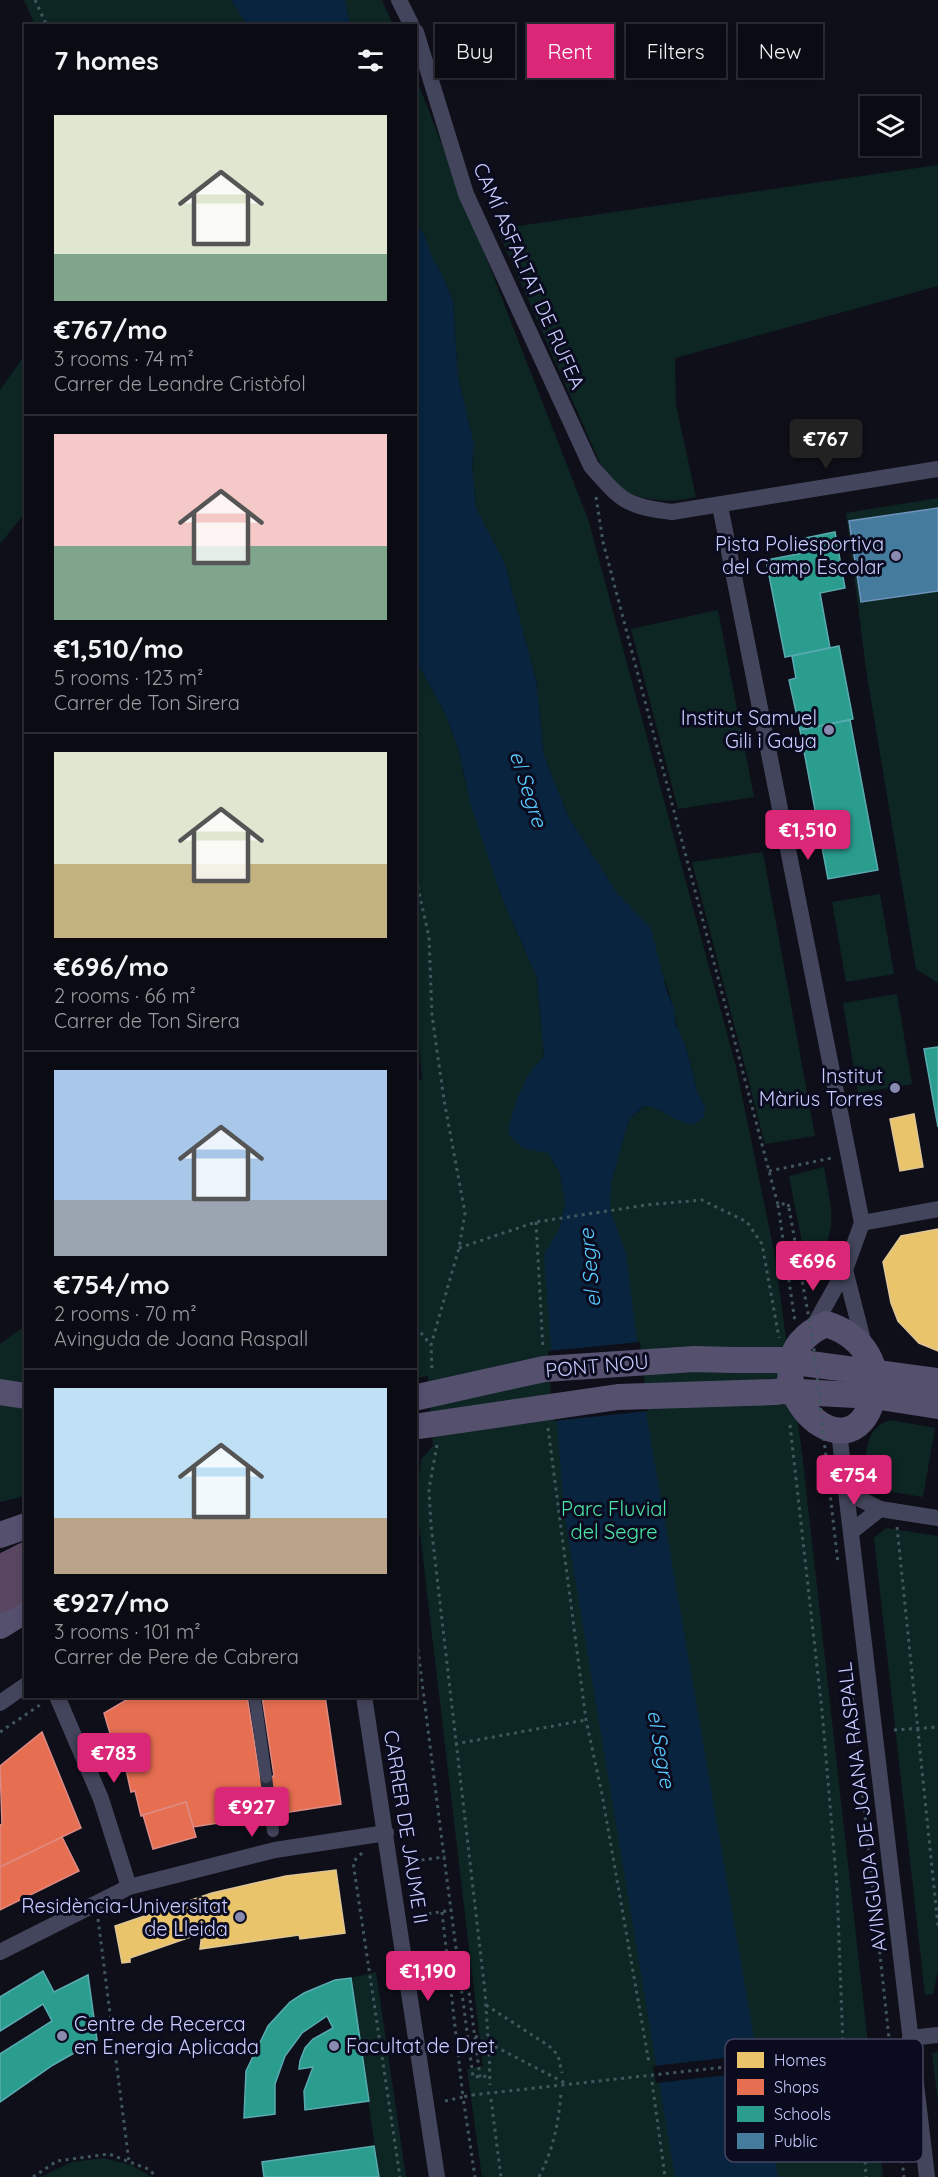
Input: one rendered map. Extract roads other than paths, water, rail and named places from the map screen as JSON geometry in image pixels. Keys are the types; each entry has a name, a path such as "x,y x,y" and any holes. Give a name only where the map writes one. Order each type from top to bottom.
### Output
{"highway":[{"path":"0,1570 24,1558"},
{"path":"11,1616 24,1588"}],"main road":[{"path":"871,1372 868,1413 855,1426 839,1432 825,1429 785,1391 790,1378 785,1361 799,1344 804,1330 826,1324 845,1330 871,1372 938,1406"},
{"name":"PONT NOU","path":"422,1391 544,1369 694,1359 785,1361 871,1372"},
{"path":"871,1372 938,1382"},
{"name":"PONT NOU","path":"424,1432 490,1414 618,1397 785,1391 871,1372"},
{"path":"0,1392 24,1396"},
{"path":"0,1535 24,1527"}],"street":[{"path":"399,0 411,24"},
{"name":"CAMÍ ASFALTAT DE RUFEA","path":"417,35 466,194 591,466 616,495 637,507 672,512 938,469"},
{"path":"720,506 862,1223 845,1270 804,1330"},
{"path":"862,1223 938,1209"},
{"path":"845,1270 871,1372"},
{"name":"AVINGUDA DE JOANA RASPALL","path":"839,1432 910,2038"},
{"path":"846,1492 880,1509 938,1518"},
{"path":"851,1532 880,1509"},
{"path":"0,1703 24,1686"},
{"name":"CARRER DE JAUME II","path":"364,1698 437,2177"},
{"path":"51,1699 101,1799 129,1887"},
{"path":"255,1700 266,1777"},
{"path":"271,1815 273,1831"},
{"path":"0,1952 95,1902 129,1887 172,1874 275,1850 386,1833"},
{"path":"910,2038 938,2035"},
{"name":"AVINGUDA DE JOANA RASPALL","path":"923,2144 927,2177"}],"water":[{"path":"231,0 345,0 350,24 246,24"},
{"name":"el Segre","path":"417,224 425,236 431,255 453,301 458,377 474,444 472,465 476,508 505,564 536,680 544,756 569,818 617,893 651,928 667,992 674,1007 676,1025 686,1047 698,1094 705,1107 704,1117 695,1124 682,1122 657,1109 644,1106 629,1120 611,1183 610,1209 626,1254 645,1406 754,2039 725,2039 725,2162 775,2162 778,2177 675,2177 564,1512 544,1255 560,1227 565,1204 560,1173 548,1153 524,1149 509,1135 513,1111 527,1077 544,1056 537,978 500,893 471,806 459,751 445,713 417,662"}],"tunnel":[{"path":"266,1777 271,1815"}],"place":[{"name":"Pista Poliesportiva del Camp Escolar","path":"896,556"},
{"name":"Institut Samuel Gili i Gaya","path":"829,730"},
{"name":"Institut Màrius Torres","path":"895,1088"},
{"name":"Residència-Universitat de Lleida","path":"240,1917"},
{"name":"Centre de Recerca en Energia Aplicada","path":"62,2036"},
{"name":"Facultat de Dret","path":"334,2046"}],"park label":[{"name":"Parc Fluvial del Segre","path":"614,1520"}]}
